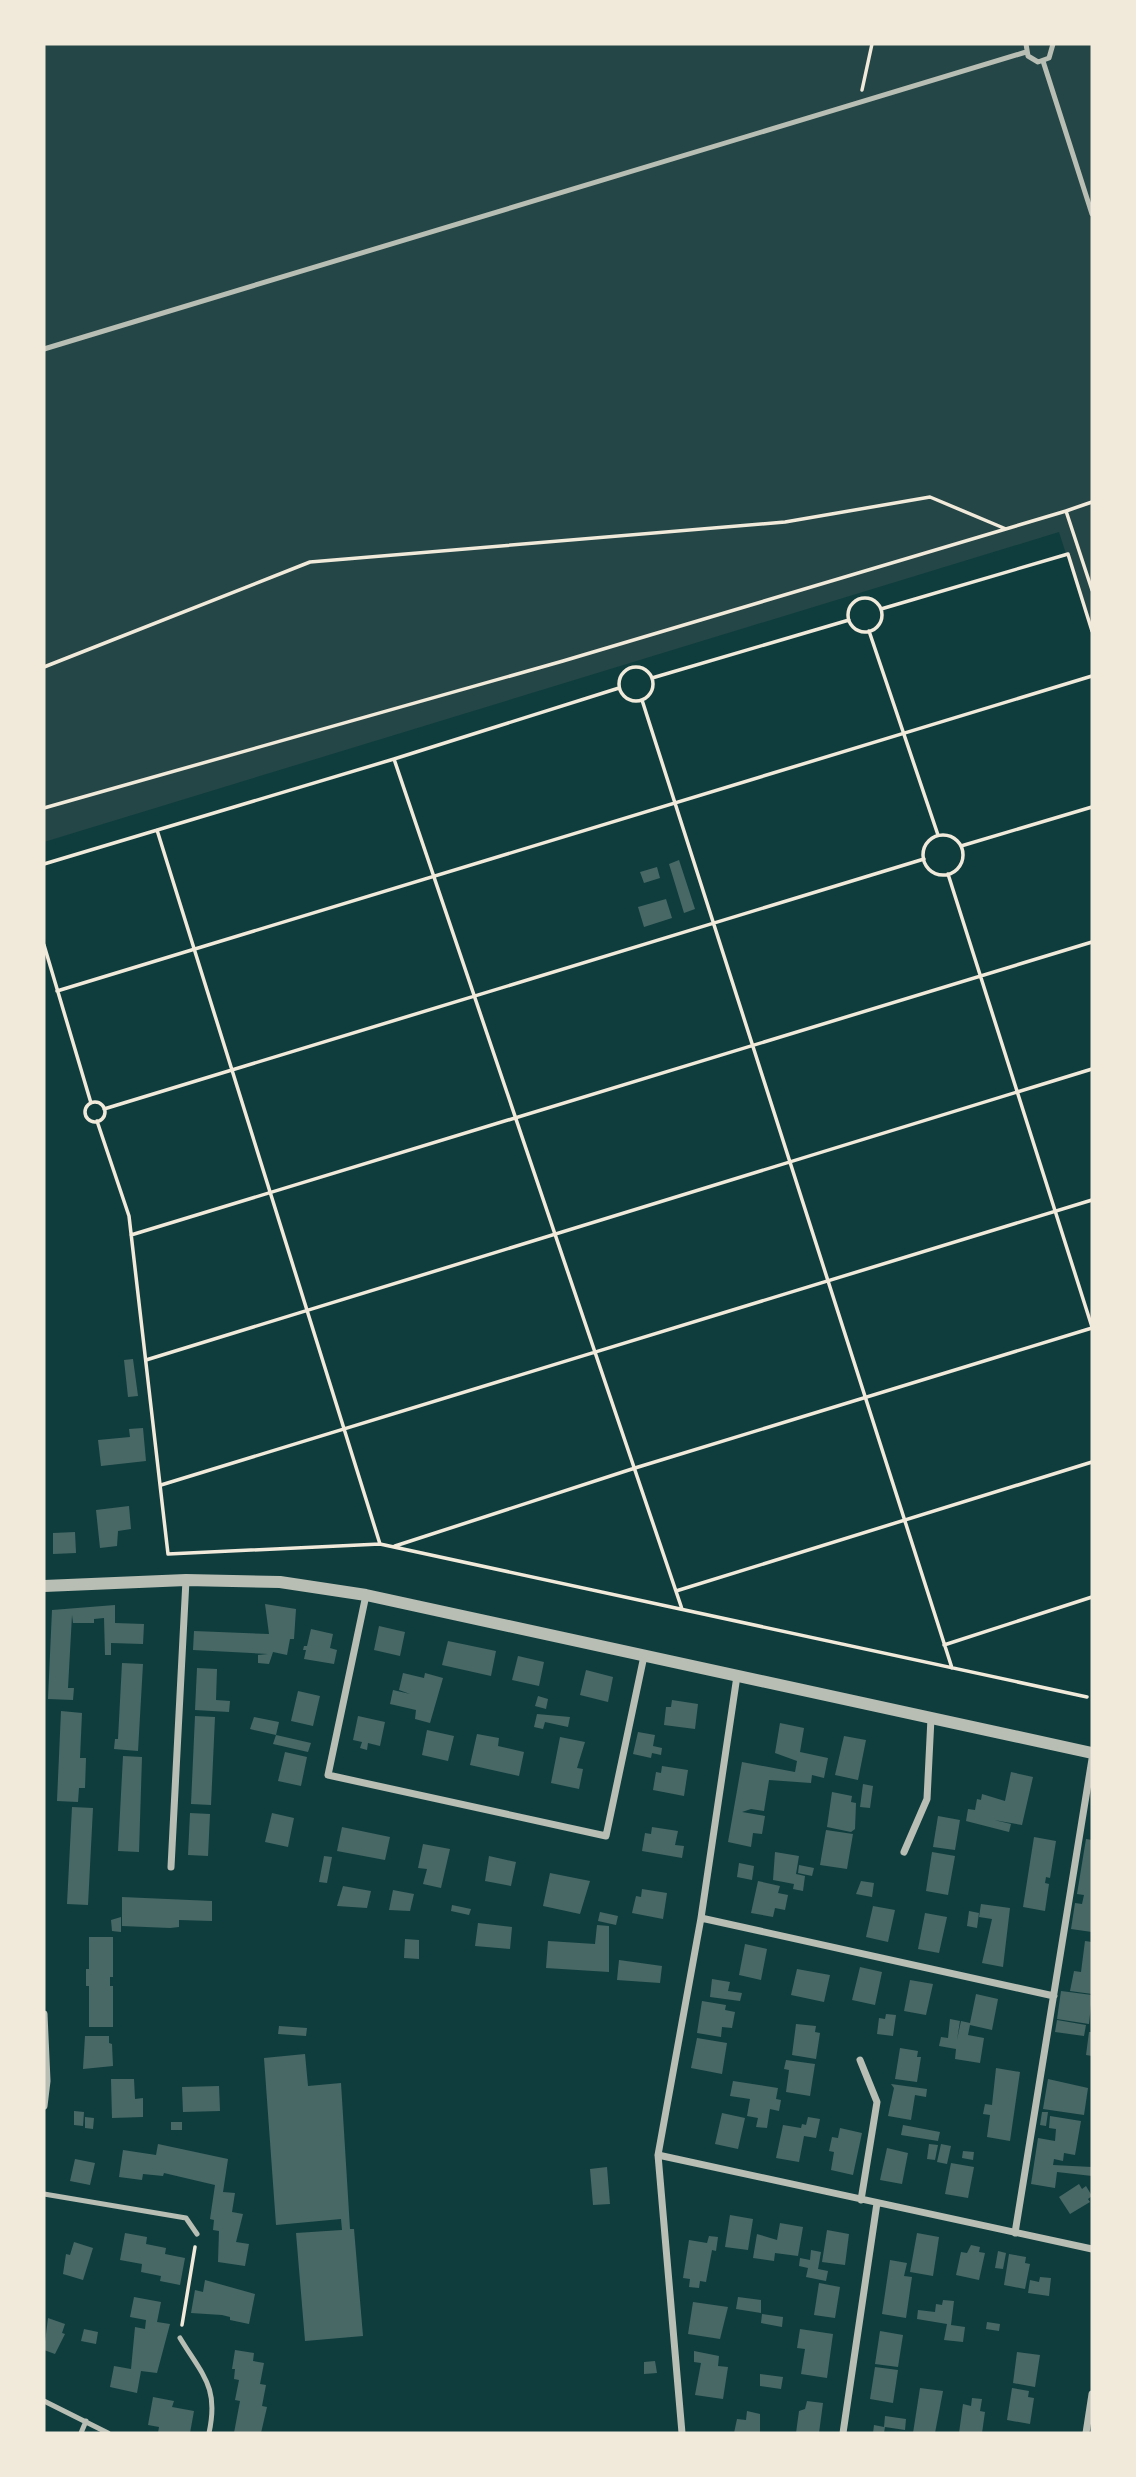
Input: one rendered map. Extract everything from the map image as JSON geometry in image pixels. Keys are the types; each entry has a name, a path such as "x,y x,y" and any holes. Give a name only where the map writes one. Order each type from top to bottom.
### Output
{"street":[{"path":"171,1867 186,1580"},
{"path":"44,1586 186,1580 280,1582 366,1595 931,1718 1092,1756 1015,2233"},
{"path":"366,1595 328,1775 606,1836 644,1657"},
{"path":"682,2433 658,2155 701,1918 737,1676"},
{"path":"904,1852 927,1799 931,1718"},
{"path":"701,1918 1054,1996"},
{"path":"44,2014 47,2081 44,2106"},
{"path":"860,2060 877,2102 861,2200"},
{"path":"658,2155 1092,2249"},
{"path":"843,2433 877,2203"},
{"path":"1086,2433 1092,2394"}],"lane":[{"path":"1026,44 1026,52 1032,59 1043,61"},
{"path":"1043,61 1053,52 1053,44"},
{"path":"44,349 1026,52"},
{"path":"1043,61 1092,214"},
{"path":"44,2194 186,2218 197,2234"},
{"path":"180,2338 212,2396 214,2407 209,2433"},
{"path":"44,2401 108,2433"},
{"path":"81,2433 86,2421"}],"path":[{"path":"859,102 872,44"},
{"path":"44,667 310,562 785,522 930,497 1007,529"},
{"path":"44,808 563,661 1092,502"},
{"path":"1066,511 1092,590"},
{"path":"881,609 1068,554 1092,631"},
{"path":"861,598 874,600 881,609 880,623 869,631 859,631 849,620 850,606 861,598"},
{"path":"652,678 849,620"},
{"path":"869,631 938,835"},
{"path":"631,667 645,669 652,678 650,692 642,700 629,699 619,688 621,675 631,667"},
{"path":"57,991 1092,676"},
{"path":"44,864 394,760 619,688"},
{"path":"642,700 952,1668"},
{"path":"394,760 682,1609"},
{"path":"961,846 1092,807"},
{"path":"157,830 380,1544"},
{"path":"938,835 954,838 961,846 962,861 948,874 932,872 924,859 927,842 938,835"},
{"path":"104,1109 924,859"},
{"path":"393,1546 635,1468 1092,1328 948,874"},
{"path":"131,1235 1092,942"},
{"path":"44,946 91,1103"},
{"path":"146,1360 1092,1069"},
{"path":"97,1121 104,1116 104,1109 99,1103 91,1103 86,1107 86,1116 97,1121 129,1216 169,1554 380,1544 393,1546 1087,1697"},
{"path":"160,1485 1092,1200"},
{"path":"676,1591 1092,1462"},
{"path":"944,1645 1092,1597"},
{"path":"180,2338 197,2234"}],"shaded area":[{"path":"44,44 1092,44 1092,635 1059,532 44,842"}],"building":[{"path":"679,860 695,909 684,913 669,864"},
{"path":"657,867 660,878 644,883 640,872"},
{"path":"666,899 672,918 644,927 638,907"},
{"path":"133,1359 138,1396 128,1397 124,1360"},
{"path":"143,1428 146,1461 101,1466 98,1440 130,1437 129,1429"},
{"path":"129,1506 131,1529 118,1531 117,1546 100,1548 96,1510"},
{"path":"75,1532 76,1553 53,1554 53,1533"},
{"path":"265,1604 296,1609 294,1639 290,1639 287,1655 273,1652 269,1664 258,1663 258,1655 268,1654 193,1650 194,1631 269,1634"},
{"path":"115,1605 115,1623 144,1624 143,1644 111,1643 111,1655 105,1655 104,1618 94,1619 94,1623 73,1623 72,1615 68,1688 74,1688 73,1700 48,1699 52,1610"},
{"path":"379,1626 405,1632 400,1656 374,1650"},
{"path":"311,1629 333,1634 330,1648 337,1650 334,1664 304,1659 306,1650 303,1650 304,1646 307,1646"},
{"path":"448,1641 496,1651 491,1676 442,1665"},
{"path":"518,1656 544,1662 539,1686 512,1680"},
{"path":"122,1663 143,1664 138,1751 114,1749 115,1739 118,1739"},
{"path":"197,1668 217,1669 216,1700 230,1701 229,1712 195,1710"},
{"path":"586,1670 613,1677 608,1702 580,1695"},
{"path":"403,1673 424,1678 425,1673 443,1678 430,1723 415,1719 416,1710 390,1704 393,1690 410,1694 399,1690"},
{"path":"298,1691 320,1696 313,1726 291,1721"},
{"path":"538,1696 548,1699 546,1709 535,1706"},
{"path":"672,1700 698,1704 695,1729 664,1725 666,1707 671,1707"},
{"path":"61,1711 82,1713 80,1758 86,1758 85,1788 79,1788 78,1802 57,1801"},
{"path":"537,1714 570,1717 568,1727 545,1722 543,1729 534,1727"},
{"path":"195,1716 215,1717 211,1805 191,1804"},
{"path":"358,1716 385,1722 380,1746 368,1743 367,1750 360,1748 362,1742 353,1740"},
{"path":"254,1717 279,1722 276,1735 250,1729"},
{"path":"780,1723 804,1728 800,1752 828,1758 824,1778 812,1775 811,1783 769,1780 764,1811 751,1809 742,1812 765,1816 762,1834 753,1833 751,1847 728,1842 742,1762 795,1772 797,1761 775,1753"},
{"path":"427,1730 454,1736 448,1761 422,1755"},
{"path":"638,1732 655,1735 653,1746 662,1748 661,1755 652,1753 651,1758 633,1754"},
{"path":"477,1734 499,1738 498,1746 524,1752 519,1776 470,1765"},
{"path":"276,1735 311,1743 308,1752 273,1744"},
{"path":"844,1736 866,1740 858,1780 835,1775"},
{"path":"560,1737 585,1742 577,1768 583,1769 579,1789 551,1783"},
{"path":"285,1752 307,1757 301,1786 278,1781"},
{"path":"123,1756 142,1757 139,1852 118,1851"},
{"path":"662,1766 688,1770 684,1796 653,1790 656,1772 661,1773"},
{"path":"1011,1772 1033,1777 1022,1825 994,1820 1011,1824 1009,1832 966,1821 968,1809 975,1810 977,1799 981,1800 982,1794 1005,1801"},
{"path":"863,1784 873,1786 870,1808 860,1807"},
{"path":"832,1792 852,1796 851,1802 856,1803 855,1829 851,1832 827,1827"},
{"path":"72,1807 93,1808 88,1905 67,1904"},
{"path":"190,1813 210,1814 208,1856 188,1855"},
{"path":"272,1813 294,1818 288,1847 265,1842"},
{"path":"938,1816 960,1820 955,1850 933,1847"},
{"path":"342,1827 390,1837 385,1860 337,1851"},
{"path":"652,1827 678,1831 675,1845 684,1846 682,1858 642,1851 645,1833 651,1834"},
{"path":"826,1830 853,1834 847,1869 820,1865"},
{"path":"1034,1837 1056,1841 1050,1878 1046,1877 1045,1883 1049,1884 1045,1911 1023,1907"},
{"path":"1086,1839 1092,1840 1092,1932 1071,1929 1075,1903 1082,1904 1084,1895 1077,1894"},
{"path":"423,1844 450,1849 441,1888 423,1884 427,1869 418,1868"},
{"path":"775,1852 799,1856 796,1874 805,1876 803,1891 793,1889 794,1884 773,1880"},
{"path":"932,1852 955,1856 948,1895 926,1891"},
{"path":"324,1856 332,1857 327,1883 319,1882"},
{"path":"489,1856 516,1862 511,1886 485,1881"},
{"path":"739,1863 754,1866 752,1880 737,1877"},
{"path":"799,1865 814,1868 812,1876 798,1873"},
{"path":"550,1873 590,1881 580,1914 543,1906"},
{"path":"758,1881 780,1886 778,1893 788,1895 785,1910 775,1908 773,1917 751,1913"},
{"path":"861,1881 874,1883 872,1897 856,1894"},
{"path":"343,1886 371,1891 367,1908 337,1906"},
{"path":"642,1889 667,1893 663,1919 632,1913 636,1896 641,1897"},
{"path":"393,1890 414,1894 410,1911 389,1910"},
{"path":"122,1897 212,1901 212,1921 179,1920 179,1927 170,1928 122,1926"},
{"path":"981,1904 1010,1908 1003,1967 982,1963 992,1919 979,1917"},
{"path":"452,1905 471,1909 469,1915 451,1911"},
{"path":"873,1906 895,1910 888,1942 866,1937"},
{"path":"969,1911 979,1913 977,1928 967,1926"},
{"path":"600,1912 618,1916 616,1925 598,1921"},
{"path":"925,1913 947,1917 939,1953 918,1949"},
{"path":"121,1917 121,1932 112,1931 111,1920"},
{"path":"478,1923 512,1927 510,1949 475,1946"},
{"path":"597,1925 609,1926 609,1972 546,1968 548,1941 595,1944"},
{"path":"89,1937 113,1937 113,1977 110,1977 110,1986 113,1986 113,2027 89,2027 89,1986 86,1986 86,1969 89,1969"},
{"path":"405,1939 419,1940 419,1959 404,1958"},
{"path":"1085,1941 1092,1942 1092,1994 1070,1991 1074,1971 1081,1972"},
{"path":"745,1944 767,1949 761,1980 739,1975"},
{"path":"619,1960 662,1966 660,1983 617,1980"},
{"path":"860,1967 882,1972 875,2005 852,2000"},
{"path":"797,1969 830,1975 824,2002 791,1995"},
{"path":"712,1979 730,1982 728,1991 742,1993 740,2001 710,1997"},
{"path":"910,1980 933,1984 926,2015 904,2011"},
{"path":"1061,1991 1092,1995 1089,2024 1057,2019"},
{"path":"976,1994 998,1999 992,2030 970,2025 968,2035 984,2038 980,2063 955,2059 956,2049 939,2046 941,2037 948,2038 950,2019 960,2021 957,2040 961,2021 970,2023"},
{"path":"702,2001 726,2005 725,2010 735,2012 732,2028 722,2027 721,2037 697,2033"},
{"path":"886,2014 896,2015 893,2036 877,2034 879,2018 885,2019"},
{"path":"1057,2020 1086,2025 1084,2036 1055,2032"},
{"path":"796,2024 816,2026 815,2032 820,2033 816,2059 792,2055"},
{"path":"279,2026 307,2028 306,2036 278,2034"},
{"path":"1089,2032 1092,2032 1092,2056 1086,2055"},
{"path":"85,2036 109,2036 113,2066 83,2069"},
{"path":"697,2038 727,2043 722,2074 691,2068"},
{"path":"900,2048 918,2051 917,2057 921,2057 917,2082 895,2079"},
{"path":"305,2054 308,2086 341,2083 350,2229 354,2229 363,2336 305,2341 296,2233 342,2230 341,2219 276,2225 264,2058"},
{"path":"786,2060 815,2064 810,2096 786,2092 789,2070 784,2069"},
{"path":"996,2068 1020,2072 1010,2141 987,2137 990,2115 983,2114 985,2104 992,2105"},
{"path":"111,2079 134,2079 135,2099 143,2098 143,2117 112,2118"},
{"path":"1048,2079 1088,2088 1084,2115 1043,2109"},
{"path":"733,2081 778,2088 776,2099 781,2100 779,2111 770,2109 767,2128 756,2127 758,2118 747,2116 750,2099 730,2096"},
{"path":"891,2084 927,2089 926,2097 915,2095 911,2120 888,2116 894,2088"},
{"path":"219,2086 220,2111 183,2112 182,2087"},
{"path":"74,2111 84,2112 83,2126 74,2125"},
{"path":"1042,2112 1048,2112 1046,2126 1040,2125"},
{"path":"722,2113 745,2118 738,2149 715,2144"},
{"path":"1050,2116 1081,2121 1075,2155 1064,2153 1063,2161 1054,2159 1053,2165 1092,2167 1092,2176 1057,2172 1055,2188 1031,2184 1038,2138 1055,2141 1056,2129 1049,2128"},
{"path":"85,2117 94,2118 93,2129 85,2128"},
{"path":"808,2117 820,2119 816,2138 804,2136 799,2162 776,2158 783,2125 801,2128 802,2124 806,2125"},
{"path":"171,2122 182,2122 182,2130 171,2130"},
{"path":"903,2125 940,2132 938,2141 901,2135"},
{"path":"840,2128 862,2133 853,2175 831,2170 834,2152 829,2151 832,2137 838,2138"},
{"path":"158,2144 228,2159 223,2192 235,2193 232,2212 243,2214 236,2242 249,2244 245,2266 218,2262 219,2231 213,2230 214,2220 210,2219 215,2185 164,2173 163,2176 143,2174 142,2180 119,2177 123,2150 156,2155"},
{"path":"929,2144 938,2145 935,2160 927,2159"},
{"path":"941,2144 951,2146 947,2164 937,2162"},
{"path":"887,2148 908,2153 902,2184 880,2180"},
{"path":"963,2151 974,2152 973,2160 962,2158"},
{"path":"75,2159 95,2163 90,2185 70,2181"},
{"path":"951,2163 974,2167 968,2198 945,2194"},
{"path":"607,2167 610,2204 593,2205 590,2169"},
{"path":"1079,2184 1082,2189 1086,2186 1092,2196 1088,2199 1090,2202 1070,2214 1059,2197"},
{"path":"730,2215 753,2219 748,2250 725,2247"},
{"path":"780,2223 803,2227 798,2256 775,2253 774,2261 753,2258 757,2234 777,2240"},
{"path":"827,2230 849,2234 845,2265 822,2262"},
{"path":"125,2233 147,2237 146,2244 166,2248 165,2254 185,2258 180,2285 160,2281 161,2276 141,2272 142,2264 120,2260"},
{"path":"917,2233 939,2237 933,2276 910,2272"},
{"path":"709,2236 718,2237 716,2251 712,2250 706,2282 700,2281 699,2288 689,2287 690,2279 683,2278 689,2240 707,2243"},
{"path":"74,2242 93,2248 83,2280 63,2274 66,2254 70,2255"},
{"path":"971,2245 980,2247 979,2252 985,2253 979,2280 956,2275 961,2252 967,2253"},
{"path":"811,2250 821,2252 818,2269 828,2271 826,2281 806,2277 808,2268 799,2266 800,2258 810,2260"},
{"path":"998,2251 1006,2253 1003,2269 995,2268"},
{"path":"1009,2254 1026,2257 1025,2263 1030,2264 1025,2289 1004,2285"},
{"path":"890,2260 907,2263 904,2276 912,2277 906,2318 882,2314"},
{"path":"1040,2277 1051,2278 1049,2296 1028,2293 1030,2280 1039,2282"},
{"path":"205,2280 255,2294 249,2324 230,2320 230,2317 222,2315 191,2313 195,2290 203,2292"},
{"path":"819,2283 840,2287 835,2318 814,2315"},
{"path":"134,2297 161,2302 157,2322 170,2324 157,2373 141,2371 137,2393 110,2387 114,2366 131,2369 135,2327 145,2329 146,2320 130,2317"},
{"path":"738,2297 761,2300 761,2313 736,2309"},
{"path":"943,2300 954,2301 951,2325 965,2327 963,2342 944,2340 947,2324 917,2319 918,2310 935,2312 936,2304 942,2305"},
{"path":"693,2302 728,2307 720,2339 688,2334"},
{"path":"762,2314 783,2317 782,2327 761,2323"},
{"path":"48,2318 65,2324 62,2333 65,2334 55,2354 44,2350"},
{"path":"987,2322 1000,2324 999,2331 986,2329"},
{"path":"84,2329 98,2332 96,2344 81,2341"},
{"path":"800,2329 833,2334 827,2378 801,2374 805,2349 797,2348"},
{"path":"880,2331 903,2335 898,2367 875,2364"},
{"path":"235,2350 254,2353 253,2361 264,2363 260,2384 266,2385 262,2406 267,2407 261,2433 234,2433 240,2401 235,2400 239,2380 234,2379 235,2369 232,2369"},
{"path":"694,2351 719,2356 718,2366 728,2367 723,2399 695,2395 701,2363 694,2362"},
{"path":"1017,2352 1040,2355 1035,2387 1013,2383"},
{"path":"655,2361 657,2373 644,2374 644,2362"},
{"path":"875,2367 898,2370 893,2403 870,2399"},
{"path":"760,2374 783,2377 781,2389 760,2386"},
{"path":"920,2388 943,2391 935,2433 913,2433"},
{"path":"1012,2388 1029,2391 1028,2397 1034,2398 1030,2424 1007,2420"},
{"path":"153,2397 174,2401 172,2407 194,2411 190,2433 158,2433 159,2427 148,2425"},
{"path":"972,2398 982,2399 980,2411 985,2412 982,2433 959,2433 963,2404 971,2406"},
{"path":"807,2401 823,2403 819,2433 796,2433 799,2411 805,2409"},
{"path":"747,2411 760,2414 760,2433 734,2433 737,2419 746,2420"},
{"path":"885,2416 906,2419 905,2430 885,2427 884,2433 873,2433 874,2425 884,2427"}]}
